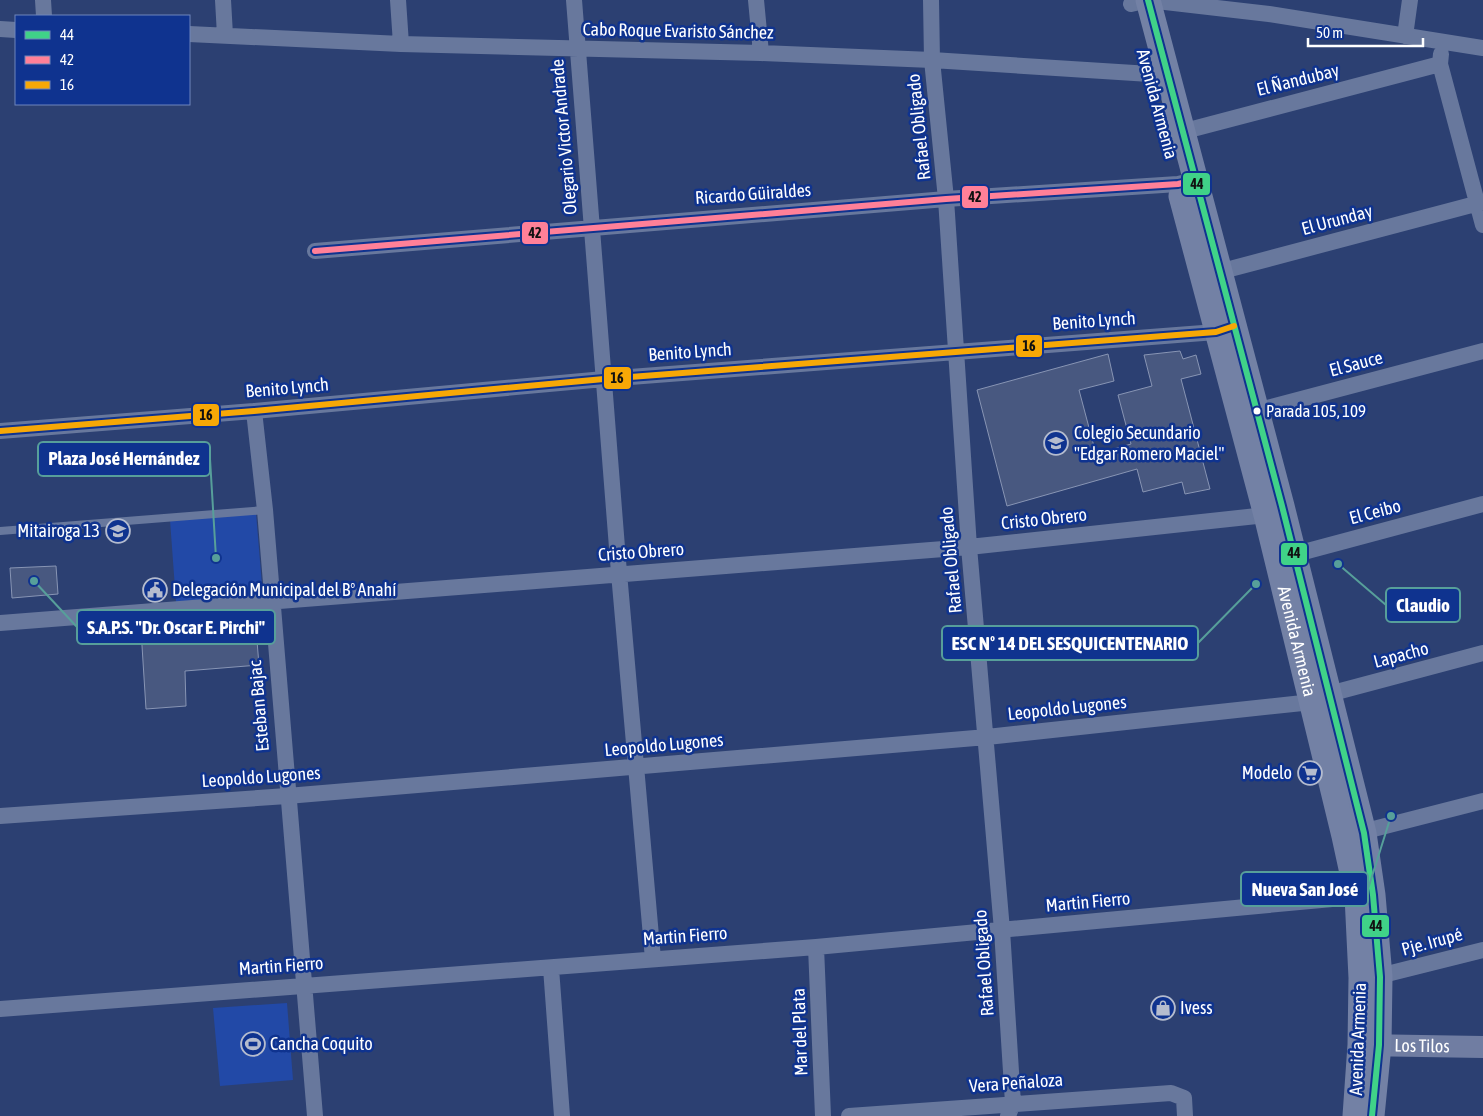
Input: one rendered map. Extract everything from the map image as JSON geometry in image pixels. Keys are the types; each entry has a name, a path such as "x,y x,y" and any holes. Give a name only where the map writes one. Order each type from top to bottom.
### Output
{"main road":[{"name":"Avenida Armenia","path":"1136,1 1174,133 1210,275 1274,510 1354,834 1365,896 1371,978 1372,1116"},
{"name":"Avenida Armenia","path":"1355,1116 1370,1045"}],"street":[{"path":"43,0 44,15"},
{"path":"223,0 225,35"},
{"path":"398,0 401,44"},
{"name":"Olegario Victor Andrade","path":"574,0 619,573 653,958"},
{"path":"756,0 761,53"},
{"name":"Rafael Obligado","path":"931,0 932,60 946,199 969,547 987,737 1002,930 1011,1110"},
{"path":"1405,36 1410,0"},
{"path":"1136,1 1269,7 1405,36 1483,48"},
{"path":"0,29 15,30"},
{"name":"Cabo Roque Evaristo Sánchez","path":"190,34 401,44 761,53 1157,72"},
{"path":"1443,42 1440,64 1480,203 1483,225"},
{"name":"El Ñandubay","path":"1174,133 1440,64"},
{"name":"Ricardo Güiraldes","path":"315,251 592,227 1186,182"},
{"name":"El Urunday","path":"1210,275 1480,203"},
{"name":"Benito Lynch","path":"0,431 254,411 604,379 1225,329"},
{"name":"El Sauce","path":"1248,413 1483,351"},
{"name":"Esteban Bajac","path":"254,411 265,510 271,603 315,1116"},
{"name":"El Ceibo","path":"1285,556 1483,504"},
{"name":"Cristo Obrero","path":"0,624 619,573 969,547 1274,510"},
{"name":"Lapacho","path":"1321,698 1483,654"},
{"name":"Leopoldo Lugones","path":"0,816 287,796 987,737 1321,698"},
{"path":"1354,834 1483,801"},
{"name":"Martin Fierro","path":"0,1009 303,984 551,968 653,958 816,947 1365,896"},
{"name":"Mar del Plata","path":"816,947 823,1116"},
{"name":"Pje. Irupé","path":"1371,978 1483,950"},
{"path":"551,968 562,1116"},
{"name":"Los Tilos","path":"1370,1045 1483,1047"},
{"name":"Vera Peñaloza","path":"849,1116 1011,1110 1171,1093 1184,1098 1185,1116"}],"lane":[{"path":"0,531 265,510"}],"shaded area":[{"path":"256,513 263,597 176,602 170,520"},
{"name":"Cancha Coquito","path":"287,1003 293,1080 220,1086 213,1008"}],"building":[{"name":"Colegio Secundario \"Edgar Romero Maciel\"","path":"1180,351 1183,359 1196,355 1201,374 1181,379 1210,489 1185,494 1182,482 1143,492 1137,469 1007,506 977,390 1108,354 1114,381 1079,390 1096,454 1131,444 1118,395 1152,386 1144,355"},
{"path":"56,566 58,594 12,598 10,568"},
{"path":"245,619 256,629 259,665 185,671 186,706 146,709 141,630"}],"transit line":[{"name":"44","path":"1148,0 1282,506 1364,833 1373,895 1380,977 1379,1045 1372,1116"},
{"name":"42","path":"315,251 946,199 1178,184 1195,180"},
{"name":"16","path":"0,431 254,411 604,379 1216,332 1234,326"}],"place":[{"name":"Parada 105, 109","path":"1257,411"},
{"name":"Colegio Secundario \"Edgar Romero Maciel\"","path":"1056,443"},
{"name":"Mitairoga 13","path":"118,531"},
{"name":"Plaza José Hernández","path":"216,558"},
{"name":"Claudio","path":"1338,564"},
{"name":"S.A.P.S. \"Dr. Oscar E. Pirchi\"","path":"34,581"},
{"name":"ESC Nº 14 DEL SESQUICENTENARIO","path":"1256,584"},
{"name":"Delegación Municipal del Bº Anahí","path":"155,590"},
{"name":"Modelo","path":"1310,773"},
{"name":"Nueva San José","path":"1391,816"},
{"name":"Ivess","path":"1163,1008"},
{"name":"Cancha Coquito","path":"253,1044"}]}
